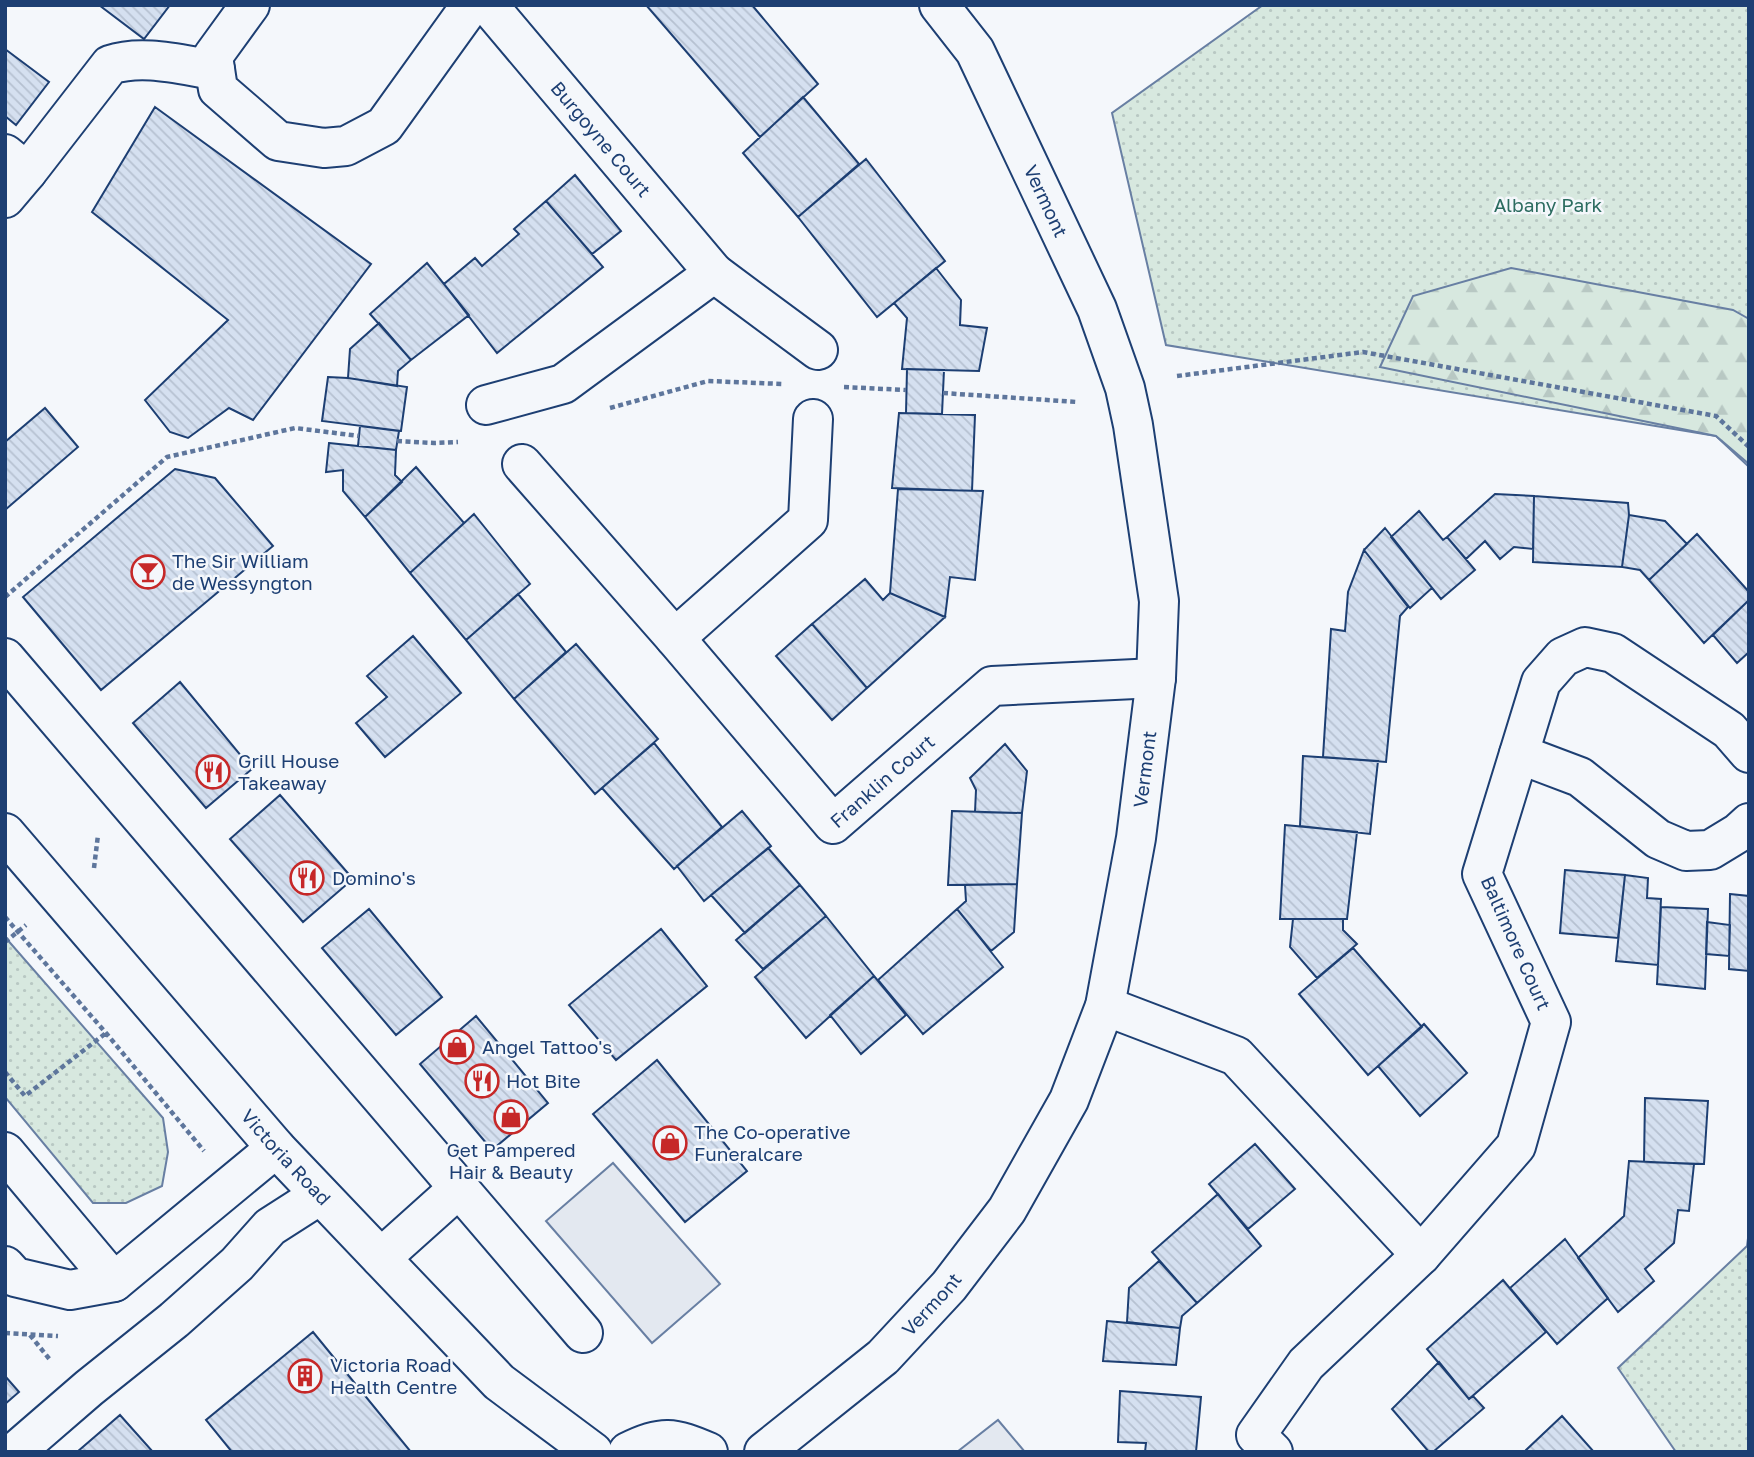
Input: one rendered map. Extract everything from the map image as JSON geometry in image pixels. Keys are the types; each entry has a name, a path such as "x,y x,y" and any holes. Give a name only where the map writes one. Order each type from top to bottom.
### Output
{"street":[{"path":"250,5 213,56 218,89 278,141 324,148 346,146 384,126 471,5"},
{"name":"Burgoyne Court","path":"488,5 714,274 818,350"},
{"name":"Vermont","path":"764,1452 883,1357 949,1286 1007,1210 1069,1100 1105,1006 1136,838 1156,678 1159,601 1133,425 1121,376 1097,309 975,51 939,5"},
{"path":"13,174 110,65 143,60 215,70"},
{"path":"486,405 563,384 714,274"},
{"path":"675,638 808,520 813,419"},
{"name":"Franklin Court","path":"522,464 833,824 992,686 1156,678"},
{"name":"Baltimore Court","path":"1264,1443 1306,1364 1421,1255 1516,1146 1550,1022 1482,874 1541,682 1563,657 1585,647 1613,653 1729,730 1749,753"},
{"path":"5,658 583,1333"},
{"path":"1519,754 1580,777 1658,839 1686,851 1710,850 1749,823"},
{"name":"Victoria Road","path":"5,833 276,1148 320,1195 499,1382 593,1452"},
{"path":"1105,1006 1236,1056 1421,1255"},
{"path":"5,1265 15,1277 70,1290 114,1282 276,1148"},
{"path":"5,1152 114,1282"},
{"path":"381,1258 460,1188"},
{"path":"16,1452 89,1388 174,1320 237,1264 270,1227 320,1195"},
{"path":"628,1452 654,1441 668,1440 682,1440 708,1452"}],"path":[{"path":"1177,376 1363,352 1716,416 1749,447"},
{"path":"604,410 708,381 788,385"},
{"path":"840,387 906,390"},
{"path":"943,393 1077,402"},
{"path":"5,597 167,457 295,428 359,436"},
{"path":"397,441 461,442"},
{"path":"5,917 233,1184"},
{"path":"5,942 18,932"},
{"path":"5,1072 25,1096 106,1033"}],"green space":[{"name":"Albany Park","path":"1263,5 1749,5 1749,467 1716,436 1166,345 1112,113"},
{"path":"1511,268 1733,310 1749,319 1749,464 1716,436 1380,367 1413,296"},
{"path":"5,937 163,1118 168,1152 162,1186 126,1203 93,1203 5,1097"},
{"path":"1749,1230 1749,1452 1676,1452 1618,1368 1747,1246"}],"shaded area":[{"path":"613,1163 720,1284 652,1343 546,1221"},
{"path":"998,1420 1025,1452 957,1452"}],"building":[{"path":"99,5 170,5 144,39"},
{"path":"646,5 752,5 818,84 760,137"},
{"path":"5,49 49,82 16,125 5,116"},
{"path":"803,97 859,164 798,217 743,153"},
{"path":"155,107 371,264 253,420 229,408 188,438 170,432 145,400 228,320 92,212"},
{"path":"866,159 945,261 877,317 798,217"},
{"path":"575,175 621,231 592,254 546,201"},
{"path":"546,201 603,267 497,353 444,284 475,258 482,266 519,234 514,229"},
{"path":"427,263 469,315 411,360 370,314"},
{"path":"936,268 961,300 960,325 987,328 979,371 902,369 907,318 894,303"},
{"path":"379,323 411,360 398,371 397,386 348,378 350,349"},
{"path":"907,369 944,370 942,414 906,413"},
{"path":"328,377 407,387 401,431 322,421"},
{"path":"45,408 78,447 5,510 5,442"},
{"path":"899,413 975,415 972,491 892,488"},
{"path":"360,426 399,431 396,450 358,446"},
{"path":"329,443 396,450 395,475 402,482 365,517 343,491 343,470 326,472"},
{"path":"416,467 464,523 410,573 365,517"},
{"name":"The Sir William de Wessyngton","path":"175,469 215,478 273,546 101,690 23,597"},
{"path":"898,489 983,491 975,580 950,577 945,617 890,593"},
{"path":"1495,494 1534,496 1533,549 1514,547 1500,559 1485,541 1466,559 1447,537"},
{"path":"1534,496 1628,503 1629,515 1622,567 1533,562"},
{"path":"1419,511 1443,540 1447,537 1475,570 1441,599 1391,537"},
{"path":"474,514 530,584 466,640 410,573"},
{"path":"1629,515 1665,521 1687,544 1649,580 1640,570 1622,567"},
{"path":"1385,528 1432,588 1410,608 1364,550"},
{"path":"1697,534 1749,592 1749,600 1704,643 1649,580"},
{"path":"1364,550 1408,607 1400,616 1386,762 1323,757 1331,629 1345,631 1348,592"},
{"path":"865,579 883,600 890,593 945,617 867,688 812,624"},
{"path":"518,594 566,652 514,699 466,640"},
{"path":"1749,600 1749,652 1737,663 1713,635"},
{"path":"812,624 867,688 832,720 776,656"},
{"path":"413,636 461,693 385,757 356,723 387,697 367,676"},
{"path":"576,644 658,739 595,794 514,699"},
{"path":"180,682 252,769 206,808 133,723"},
{"path":"654,743 722,827 674,869 602,788"},
{"path":"1005,744 1027,771 1022,813 975,812 976,790 970,778"},
{"path":"1303,756 1378,761 1370,834 1300,826"},
{"path":"280,795 353,879 303,922 230,839"},
{"path":"742,811 771,846 704,901 677,866"},
{"path":"952,811 1022,813 1017,884 948,885"},
{"path":"1285,825 1357,832 1347,919 1280,919"},
{"path":"768,848 800,885 745,933 711,895"},
{"path":"1565,870 1625,875 1618,938 1560,933"},
{"path":"1625,875 1648,878 1647,898 1661,899 1658,965 1616,961"},
{"path":"1017,884 1014,932 991,951 957,909 966,901 965,885"},
{"path":"800,885 826,916 763,969 736,940"},
{"path":"1730,894 1749,896 1749,971 1729,969"},
{"path":"1661,907 1708,909 1705,989 1657,984"},
{"path":"369,909 442,997 396,1035 322,948"},
{"path":"957,909 1003,967 923,1034 878,980"},
{"path":"826,916 874,976 806,1038 755,977"},
{"path":"1293,919 1343,919 1343,930 1357,944 1317,978 1290,947"},
{"path":"1707,922 1730,925 1729,956 1706,954"},
{"path":"661,929 707,986 616,1060 569,1005"},
{"path":"1353,948 1422,1027 1368,1075 1299,994"},
{"path":"874,976 906,1015 861,1054 830,1015"},
{"path":"476,1016 548,1103 492,1150 420,1064"},
{"path":"1424,1024 1467,1073 1420,1116 1378,1066"},
{"name":"The Co-operative Funeralcare","path":"657,1060 747,1171 685,1222 593,1114"},
{"path":"1645,1098 1708,1101 1704,1164 1644,1162"},
{"path":"1255,1144 1295,1189 1248,1229 1209,1184"},
{"path":"1629,1161 1694,1164 1689,1211 1678,1210 1674,1243 1645,1269 1654,1281 1618,1312 1578,1258 1624,1216"},
{"path":"1218,1194 1261,1246 1197,1303 1152,1252"},
{"path":"1565,1239 1608,1298 1557,1344 1510,1288"},
{"path":"1159,1261 1197,1303 1182,1316 1180,1328 1127,1322 1129,1288"},
{"path":"1503,1280 1546,1332 1469,1399 1427,1349"},
{"path":"1107,1321 1180,1328 1176,1365 1103,1361"},
{"name":"Victoria Road Health Centre","path":"313,1332 411,1452 232,1452 206,1420"},
{"path":"1439,1362 1469,1399 1473,1396 1484,1408 1433,1452 1429,1452 1392,1409"},
{"path":"5,1376 19,1392 5,1404"},
{"path":"1120,1391 1201,1397 1196,1452 1145,1452 1146,1443 1118,1442"},
{"path":"120,1415 153,1452 77,1452"},
{"path":"1562,1416 1594,1452 1524,1452"}],"place":[{"name":"The Sir William de Wessyngton","path":"148,572"},
{"name":"Grill House Takeaway","path":"213,772"},
{"name":"Domino's","path":"307,878"},
{"name":"Angel Tattoo's","path":"457,1047"},
{"name":"Hot Bite","path":"482,1081"},
{"name":"Get Pampered Hair & Beauty","path":"511,1117"},
{"name":"The Co-operative Funeralcare","path":"670,1143"},
{"name":"Victoria Road Health Centre","path":"305,1376"}]}
